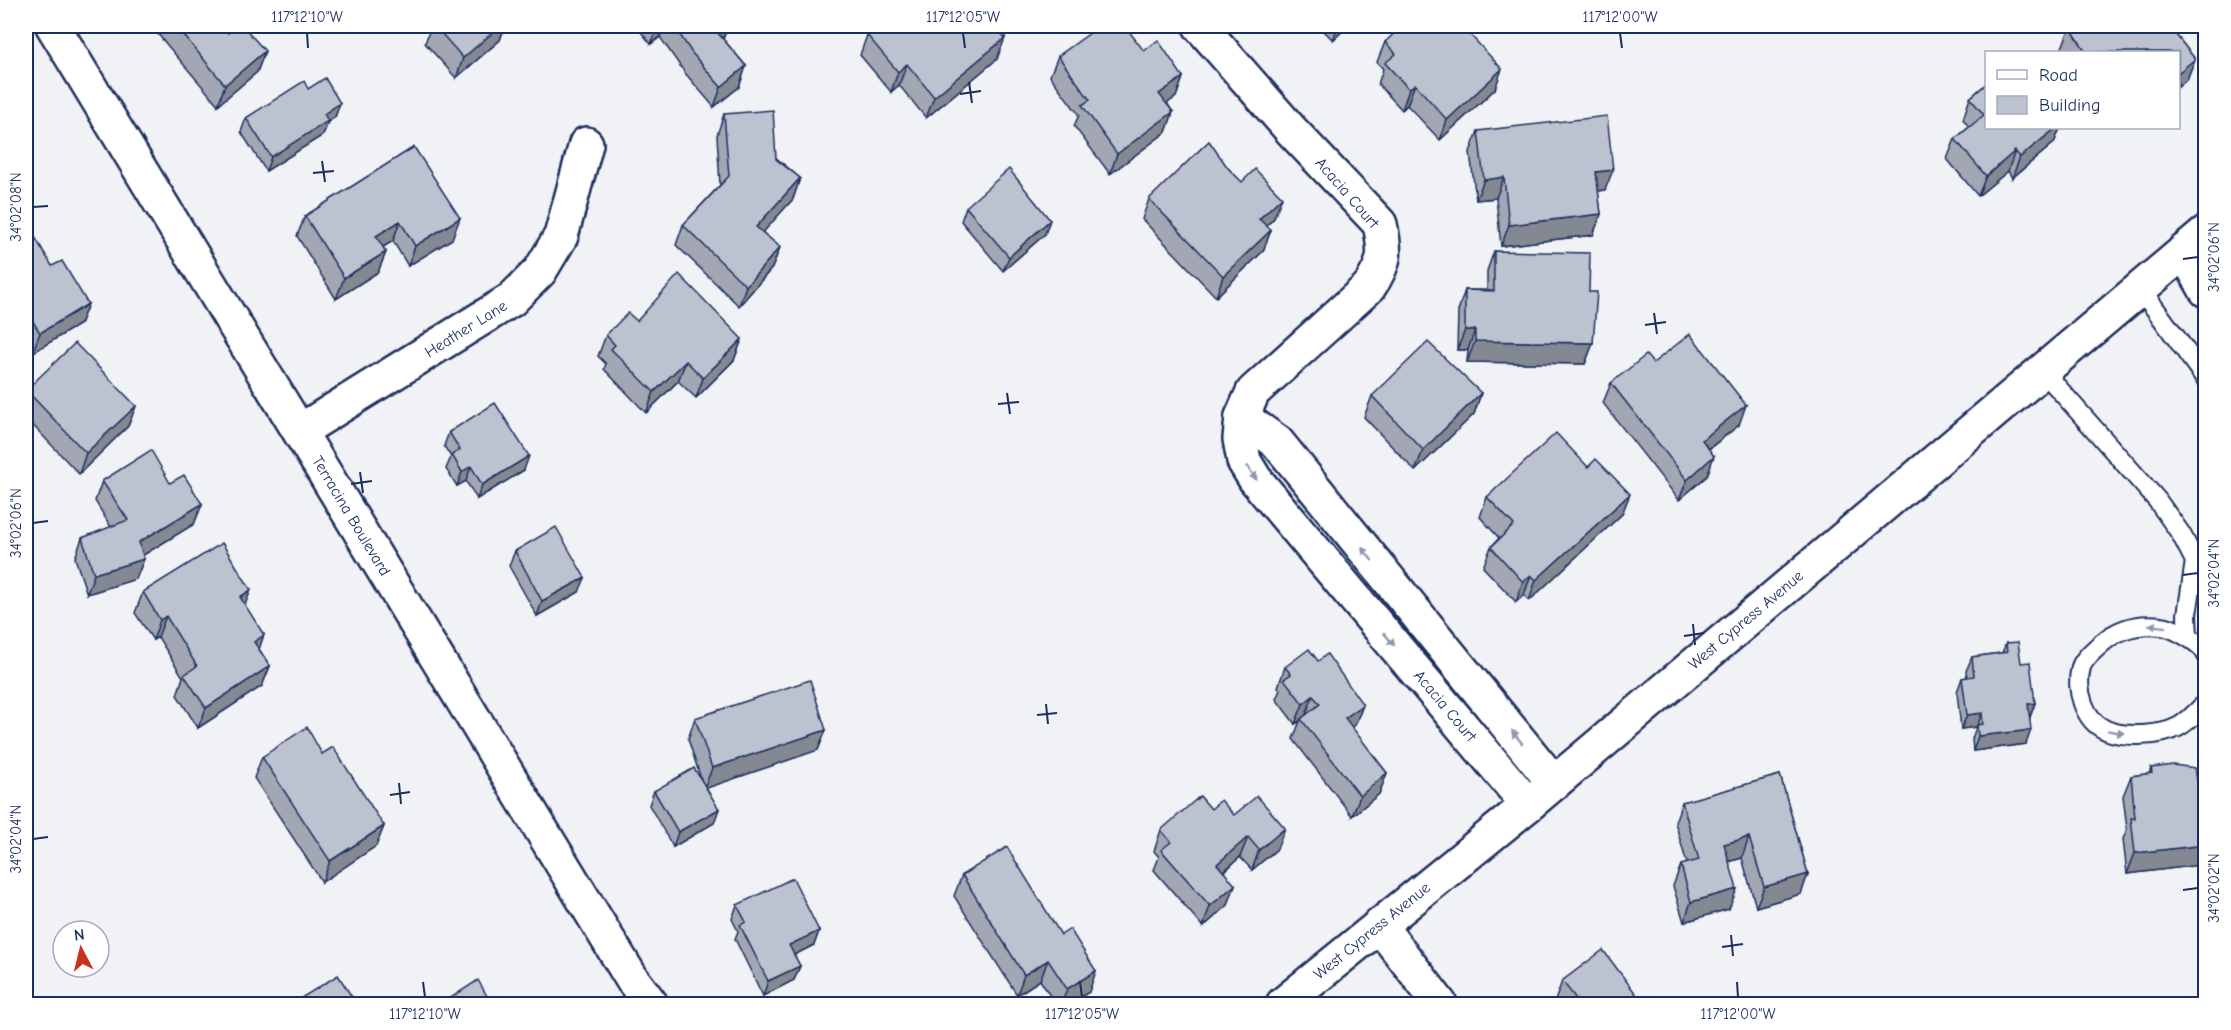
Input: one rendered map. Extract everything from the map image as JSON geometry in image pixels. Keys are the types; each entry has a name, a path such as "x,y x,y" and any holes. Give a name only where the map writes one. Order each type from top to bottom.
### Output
{"main road":[{"name":"Terracina Boulevard","path":"53,26 632,979 651,1005"},
{"name":"Acacia Court","path":"1200,26 1291,130 1380,224 1384,245 1381,269 1369,287 1253,393 1242,417 1240,439 1244,461 1255,479 1528,805"},
{"name":"Heather Lane","path":"300,431 511,300 540,270 561,236 586,144"},
{"path":"2195,242 2205,290"},
{"name":"West Cypress Avenue","path":"1283,1005 1528,805 2195,242"},
{"path":"1242,417 1277,442 1554,783"},
{"path":"1362,607 1392,583"},
{"path":"1379,925 1440,1005"}],"lane":[{"path":"2140,288 2205,379"},
{"path":"2042,370 2157,500 2181,534 2195,561 2187,615 2188,637"},
{"path":"2205,654 2204,648 2188,637 2164,626 2139,625 2114,633 2094,650 2081,666 2080,692 2088,716 2106,730 2128,734 2154,736 2179,727 2205,704"}],"building":[{"path":"176,26 222,26 228,33 237,26 243,26 265,51 225,85"},
{"path":"435,26 500,26 463,58"},
{"path":"674,26 726,26 718,33 746,66 721,87 692,53"},
{"path":"879,26 994,26 1005,38 934,97 907,64 898,72 867,35"},
{"path":"1100,26 1119,28 1125,26 1144,51 1158,40 1183,77 1159,94 1173,112 1117,154 1082,105 1090,100 1058,56"},
{"path":"1402,26 1462,26 1502,69 1447,120 1415,84 1409,89 1385,63 1396,54 1385,42"},
{"path":"2169,26 2195,59 2180,71 2180,51 2085,51 2070,27"},
{"path":"325,78 340,103 324,114 328,121 271,157 246,118 304,81 308,89"},
{"path":"1985,85 1985,129 2055,129 2020,157 2015,151 1986,176 1955,139 1984,115 1970,98"},
{"path":"773,110 776,159 800,178 756,227 780,247 746,286 683,225 729,176 724,114"},
{"path":"1607,116 1613,170 1596,172 1601,214 1509,225 1504,177 1484,180 1478,131"},
{"path":"1209,141 1228,168 1242,182 1255,169 1282,197 1259,219 1271,230 1223,276 1149,199"},
{"path":"414,147 460,218 415,246 400,221 376,236 386,252 344,278 305,216"},
{"path":"1009,169 1050,220 1009,257 966,207"},
{"path":"32,232 52,266 62,261 88,304 40,333 29,315 26,317 26,236"},
{"path":"1494,251 1590,253 1589,292 1597,292 1593,343 1475,341 1475,330 1465,330 1465,290 1494,291"},
{"path":"679,274 742,339 703,378 686,361 654,392 611,349 615,345 606,335 628,313 637,321"},
{"path":"1690,334 1746,405 1702,440 1714,456 1687,480 1611,383 1646,355 1653,363"},
{"path":"1428,342 1481,393 1423,450 1372,396"},
{"path":"75,343 136,406 86,453 26,390"},
{"path":"495,403 529,456 482,485 471,466 462,472 452,455 460,450 449,432"},
{"path":"1556,433 1588,467 1596,459 1630,494 1536,580 1531,575 1523,582 1491,547 1514,525 1487,497"},
{"path":"151,450 170,483 184,475 202,504 139,542 144,559 94,574 82,538 128,520 102,481"},
{"path":"556,527 585,578 542,601 515,551"},
{"path":"222,543 251,590 240,597 264,635 254,642 270,666 206,708 184,675 197,666 166,616 160,620 143,592"},
{"path":"2018,642 2021,663 2030,662 2035,703 2028,704 2031,730 1978,736 1977,725 1983,724 1982,713 1967,715 1962,678 1974,676 1972,657 2007,652 2006,643"},
{"path":"1309,649 1318,661 1327,654 1363,705 1345,718 1387,773 1360,796 1301,719 1320,704 1313,696 1303,704 1284,679 1291,674 1285,667"},
{"path":"810,680 826,730 712,768 695,718"},
{"path":"307,727 322,754 333,747 384,826 330,861 262,757"},
{"path":"2173,765 2195,768 2205,831 2205,845 2135,853 2131,818 2135,818 2131,776 2152,773 2151,768"},
{"path":"694,768 719,809 678,832 654,791"},
{"path":"1780,775 1808,874 1764,887 1749,837 1724,844 1737,889 1691,902 1681,865 1699,860 1682,802"},
{"path":"1200,796 1211,809 1221,800 1234,815 1257,796 1285,828 1259,850 1248,837 1217,864 1235,885 1210,906 1161,850 1171,842 1161,830"},
{"path":"1007,847 1061,935 1070,929 1096,971 1067,989 1048,960 1024,975 962,875"},
{"path":"793,878 819,931 789,945 800,966 768,981 740,925 746,922 737,905"},
{"path":"1603,950 1646,1005 1581,1005 1562,981"},
{"path":"338,975 357,1005 290,1005"},
{"path":"478,980 492,1005 440,1005"}]}
